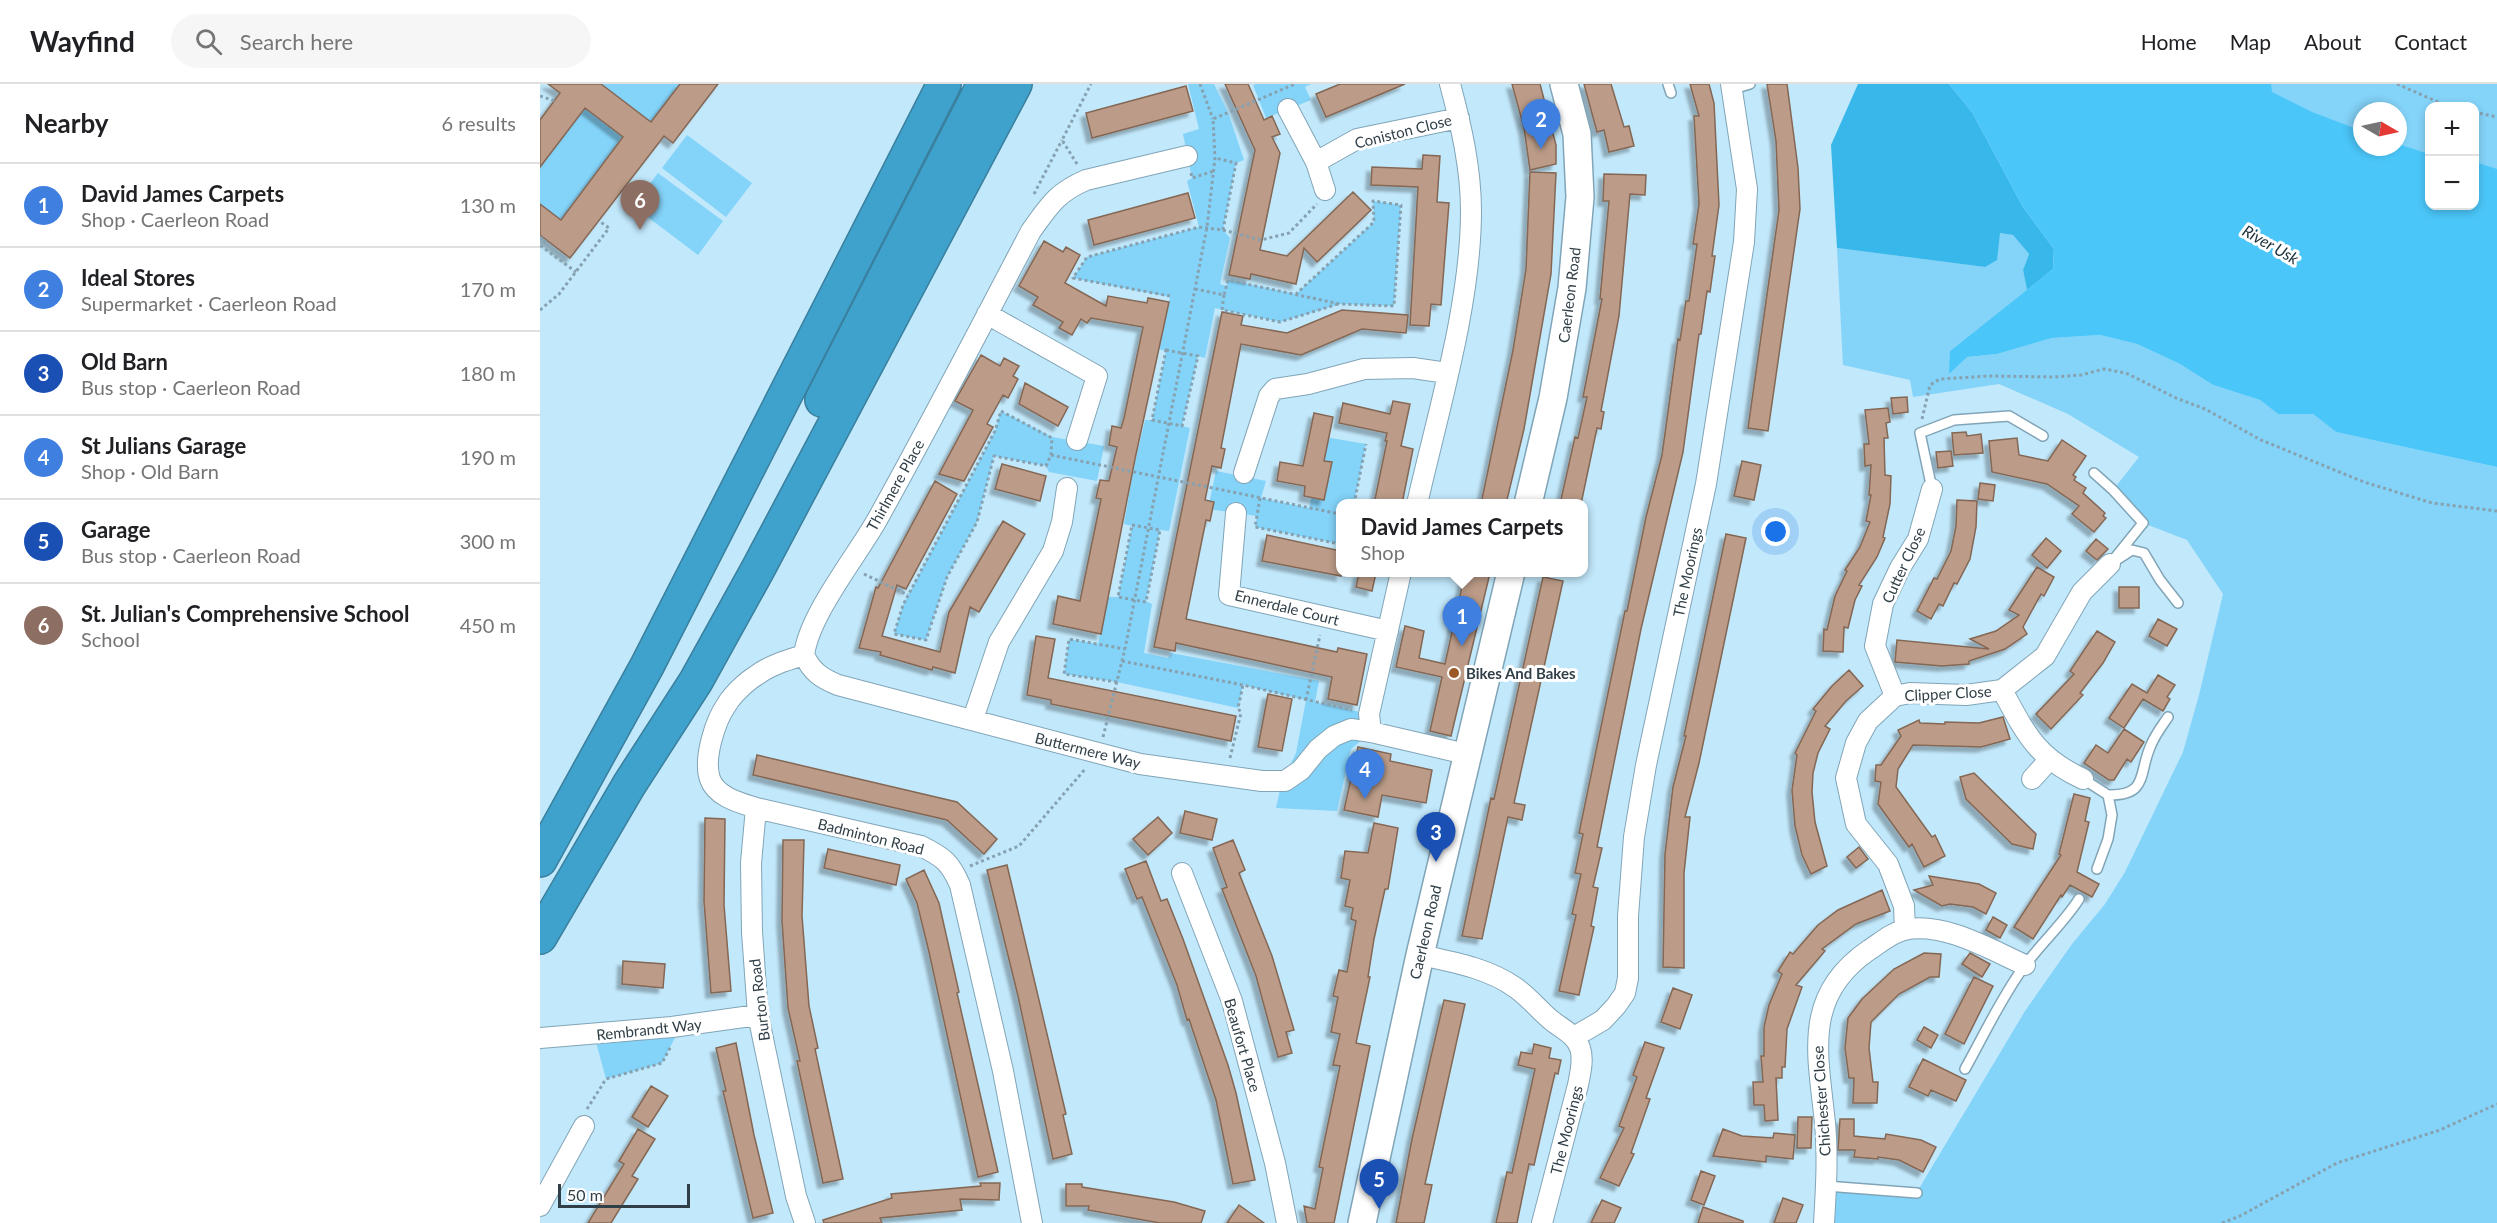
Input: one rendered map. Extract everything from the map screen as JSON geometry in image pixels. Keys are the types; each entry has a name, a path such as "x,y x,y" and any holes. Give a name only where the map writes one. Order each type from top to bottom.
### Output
{"highway":[{"path":"724,512 783,376 919,84"},
{"path":"540,860 647,666 944,84"},
{"path":"629,785 895,255 984,84"},
{"path":"540,937 629,785 696,681 758,569 1015,84"}],"main road":[{"name":"Caerleon Road","path":"1529,499 1553,398 1572,288 1578,220 1577,134 1564,84"},
{"name":"Caerleon Road","path":"1362,1223 1466,754 1510,577"}],"street":[{"path":"1418,499 1447,374 1467,268 1471,210 1459,118 1450,84"},
{"name":"The Moorings","path":"1542,1223 1582,1065 1581,1050 1574,1037 1603,1020 1616,1006 1625,993 1628,978 1628,916 1638,816 1646,765 1706,484 1744,242 1747,189 1738,86"},
{"path":"1288,109 1316,162 1325,190"},
{"name":"Coniston Close","path":"1316,162 1357,140 1459,118"},
{"name":"Thirlmere Place","path":"804,655 806,640 814,624 876,521 1031,231 1052,200 1086,180 1187,156"},
{"path":"987,314 1097,376 1074,449"},
{"path":"1244,473 1269,396 1275,389 1308,384 1364,369 1413,368 1447,374"},
{"path":"973,719 999,642 1053,551 1062,522 1067,488"},
{"name":"Cutter Close","path":"1894,696 1875,646 1883,604 1900,568 1918,539 1932,489"},
{"name":"Ennerdale Court","path":"1238,503 1228,595 1388,631"},
{"name":"Clipper Close","path":"1894,696 1910,693 1966,695 2002,690 2045,656 2082,592 2110,564"},
{"path":"1370,723 1400,577"},
{"name":"Buttermere Way","path":"804,655 809,667 819,678 838,685 1099,754 1169,769 1262,781 1285,781 1301,770 1318,748 1334,736 1370,723 1466,754"},
{"name":"Badminton Road","path":"804,655 772,666 756,675 727,703 709,749 710,781 721,793 756,808 921,846 940,856 952,866 955,872"},
{"name":"Clipper Close","path":"2002,690 2024,729 2041,753 2059,768 2083,779"},
{"path":"1894,696 1868,721 1856,743 1846,778 1856,824 1888,864 1904,906 1905,930"},
{"path":"2032,779 2049,760"},
{"name":"Burton Road","path":"756,808 751,863 752,932 758,1015 796,1196 806,1223"},
{"path":"955,872 960,885 1003,1071 1032,1223"},
{"name":"Beaufort Place","path":"1182,873 1232,1001 1275,1163 1287,1223"},
{"name":"Chichester Close","path":"1824,1223 1825,1125 1816,1044 1820,1017 1827,996 1840,976 1857,958 1889,936 1905,930 1928,930 1956,935 2025,965"},
{"path":"1420,955 1465,965 1493,975 1516,988 1553,1022 1574,1037"},
{"name":"Rembrandt Way","path":"547,1038 681,1026 758,1015"},
{"path":"540,1206 584,1126"}],"lane":[{"path":"1932,489 1920,433 1954,420 2009,416 2043,436"},
{"path":"2094,473 2143,523 2110,564"},
{"path":"2110,564 2132,550 2144,553 2160,580 2178,603"},
{"path":"2083,779 2108,795 2123,795 2135,790 2141,780 2150,746 2168,717"},
{"path":"2097,869 2108,839 2112,815 2108,795"},
{"path":"1965,1069 2004,997 2025,965 2064,922 2079,899"},
{"path":"1826,1186 1917,1192"}],"path":[{"path":"1086,180 1062,140 1091,84"},
{"path":"955,872 1019,846 1099,754 1125,649 1207,227 1215,158 1213,119 1200,84"},
{"path":"1213,119 1294,84"},
{"path":"2397,84 2438,102"},
{"path":"540,96 555,101"},
{"path":"2479,113 2497,117"},
{"path":"1215,158 1236,163 1223,230"},
{"path":"1170,296 1073,278 1087,257 1207,227 1261,240 1289,233 1320,201 1325,190"},
{"path":"1296,294 1374,222 1372,201 1401,205 1394,306 1340,303 1296,294 1228,280 1222,310 1280,322 1340,303"},
{"path":"540,310 559,294 609,228 599,220"},
{"path":"540,237 544,241 541,246 576,272"},
{"path":"1195,289 1224,295"},
{"path":"1166,350 1182,353 1198,356 1182,426 1152,420 1166,350"},
{"path":"1920,433 1930,385 1940,379 2081,375 2104,369 2126,373 2176,398 2205,409 2261,440 2364,482 2432,503 2497,511"},
{"path":"1001,411 1052,438 1046,466 994,456 977,522 947,577 926,640 894,634 908,595 995,431 1001,411"},
{"path":"1354,499 1366,444"},
{"path":"1050,455 1074,449 1238,503 1260,498 1336,513"},
{"path":"1067,488 1074,449"},
{"path":"1238,503 1244,473"},
{"path":"1260,498 1256,526 1336,543"},
{"path":"1132,525 1148,528 1160,530 1146,602 1118,597 1132,525"},
{"path":"848,566 908,595"},
{"path":"1306,700 1323,625 1319,616"},
{"path":"1118,682 1064,674 1070,639 1125,649"},
{"path":"1122,661 1306,700 1370,723"},
{"path":"1225,776 1241,713 1238,708 1243,685"},
{"path":"584,1126 582,1116 606,1079 662,1063 681,1026"},
{"path":"2222,1223 2240,1216 2337,1163 2440,1130 2497,1104"}],"shaded area":[{"path":"602,84 680,84 651,122"},
{"path":"1188,84 1214,84 1228,112 1244,160 1236,163 1223,230 1230,238 1220,284 1226,286 1228,280 1296,294 1374,222 1373,201 1401,205 1394,306 1340,304 1280,322 1215,308 1205,358 1198,356 1182,426 1190,428 1169,531 1160,530 1146,601 1152,604 1144,653 1168,658 1171,653 1319,681 1315,702 1369,714 1371,732 1351,749 1337,811 1276,808 1282,781 1296,753 1306,700 1243,685 1238,708 1117,682 1064,674 1069,639 1098,644 1107,597 1118,597 1132,526 1124,524 1133,471 1145,420 1152,420 1166,351 1159,349 1170,297 1073,278 1087,257 1199,227 1187,181 1192,178 1183,134 1199,129"},
{"path":"1311,84 1305,87 1311,100 1266,118 1253,85"},
{"path":"1858,84 1949,84 1972,112 2023,207 2054,249 2053,269 2027,290 2023,270 2029,254 2013,235 2000,233 1997,260 1985,267 1837,248 1831,145"},
{"path":"2143,84 2497,84 2497,243"},
{"path":"585,108 623,137 561,220 540,204 540,167"},
{"path":"687,135 752,183 726,217 662,168"},
{"path":"658,173 723,221 698,255 633,206"},
{"path":"2000,233 2013,235 2029,254 2023,270 2027,290 1950,351 1967,357 1997,354 2052,338 2100,335 2137,344 2180,364 2213,385 2260,400 2278,414 2313,414 2336,432 2497,467 2497,1223 1824,1223 1826,1186 1917,1192 2025,1011 2072,944 2105,904 2125,872 2183,752 2223,594 2187,540 2143,523 2113,490 2139,457 2068,414 1999,384 1913,397 1910,380 1843,365 1837,248 1985,267"},
{"path":"1001,411 1052,437 1104,446 1097,481 1049,472 1046,466 994,456 977,522 947,577 926,640 894,634 903,605 995,431"},
{"path":"1325,437 1366,444 1355,499 1336,499 1336,543 1255,527 1257,516 1208,509 1216,471 1266,481 1261,498 1309,508"},
{"path":"681,1026 662,1063 606,1079 594,1035"}],"water":[{"name":"River Usk","path":"1949,84 2271,84 2272,92 2312,112 2353,128 2353,156 2407,156 2407,147 2425,153 2425,210 2479,210 2479,163 2497,169 2497,467 2336,432 2313,414 2278,414 2260,400 2213,385 2180,364 2137,344 2100,335 2052,338 1997,354 1967,357 1949,374 1950,351 2053,269 2054,249 2023,207 1972,112"}],"building":[{"path":"548,84 601,84 651,122 680,84 718,84 673,143 664,136 570,258 540,235 540,204 561,220 623,137 585,108 540,167 540,120 560,93"},
{"path":"1225,84 1248,84 1264,120 1272,116 1280,134 1272,137 1280,153 1260,250 1287,256 1353,192 1371,210 1317,262 1304,248 1296,284 1251,274 1250,279 1229,275 1255,150"},
{"path":"1340,84 1405,84 1326,117 1316,94"},
{"path":"1512,84 1540,84 1556,145 1556,164 1530,170 1524,128"},
{"path":"1584,84 1611,84 1624,127 1629,126 1634,146 1609,152 1604,130 1597,132"},
{"path":"1690,84 1709,84 1714,103 1719,205 1712,256 1715,256 1710,292 1707,291 1701,334 1699,334 1683,452 1641,629 1597,847 1602,848 1593,887 1598,888 1591,926 1594,927 1579,995 1559,991 1576,915 1572,914 1581,874 1575,873 1583,834 1579,833 1625,611 1627,611 1646,517 1662,455 1678,339 1680,340 1686,301 1689,301 1697,244 1693,244 1699,204 1694,116 1699,116"},
{"path":"1767,84 1787,84 1798,168 1800,209 1768,431 1748,428 1779,210 1776,141"},
{"path":"1186,86 1193,111 1092,138 1086,113"},
{"path":"1423,155 1440,156 1437,202 1449,203 1441,305 1431,304 1429,326 1410,325 1418,187 1371,185 1372,167 1422,169"},
{"path":"1530,172 1556,173 1551,274 1524,429 1507,499 1482,499 1513,350 1526,269"},
{"path":"1604,174 1646,175 1645,195 1630,194 1619,316 1601,411 1604,412 1601,429 1597,428 1582,499 1561,499 1587,397 1583,397 1602,299 1600,299 1609,201 1603,201"},
{"path":"1188,193 1195,218 1094,245 1088,220"},
{"path":"1044,241 1063,252 1066,247 1080,255 1065,283 1106,306 1108,296 1147,303 1148,298 1169,302 1135,459 1101,634 1053,624 1058,596 1080,601 1101,499 1096,498 1100,480 1109,481 1117,447 1109,445 1112,426 1121,428 1143,327 1091,318 1087,323 1081,319 1072,335 1059,328 1063,322 1033,305 1038,297 1019,286"},
{"path":"1342,310 1408,315 1406,333 1362,329 1301,355 1241,344 1221,448 1225,449 1221,468 1212,466 1205,500 1214,502 1210,521 1206,520 1186,619 1337,652 1338,648 1367,654 1357,705 1328,699 1332,677 1176,643 1175,651 1154,647 1222,312 1243,316 1241,325 1287,333"},
{"path":"981,355 1000,366 1004,358 1019,366 1013,376 1018,379 1008,398 1003,395 987,424 993,427 964,481 939,474 973,410 955,401"},
{"path":"1025,383 1068,407 1058,426 1019,404"},
{"path":"1907,397 1908,412 1893,414 1891,398"},
{"path":"1393,401 1410,404 1401,446 1413,449 1403,499 1375,499 1387,433 1339,423 1343,403 1390,414"},
{"path":"1888,408 1890,422 1886,423 1888,438 1884,438 1885,475 1891,476 1890,504 1883,537 1885,538 1877,557 1859,585 1862,586 1855,600 1848,628 1844,627 1843,652 1823,651 1824,629 1827,630 1835,596 1847,571 1845,570 1860,547 1870,522 1866,521 1871,495 1869,495 1871,465 1865,466 1864,444 1869,444 1865,410"},
{"path":"1314,413 1333,417 1324,461 1332,462 1324,500 1304,496 1305,486 1277,481 1280,462 1303,466"},
{"path":"1966,432 1967,436 1981,434 1983,453 1954,455 1952,433"},
{"path":"2017,438 2019,455 2048,461 2062,440 2086,456 2073,475 2076,477 2074,480 2086,488 2083,493 2105,513 2103,516 2106,518 2094,532 2072,514 2079,506 2047,484 1992,472 1989,441"},
{"path":"1951,451 1953,466 1938,468 1936,452"},
{"path":"1742,461 1761,465 1754,500 1734,496"},
{"path":"1002,464 1046,476 1040,501 995,489"},
{"path":"935,481 957,494 906,589 897,585 882,636 940,652 949,612 1003,521 1025,534 979,612 970,607 955,673 933,667 932,670 880,655 881,652 859,648 876,587 878,588"},
{"path":"1980,483 1995,485 1993,501 1978,499"},
{"path":"1957,500 1977,501 1976,527 1970,559 1957,584 1954,583 1943,606 1939,604 1931,619 1917,611 1951,551 1956,526"},
{"path":"1726,534 1746,538 1699,763 1685,817 1690,817 1684,873 1684,968 1663,967 1665,854 1673,787 1686,736 1684,736"},
{"path":"1267,535 1336,550 1336,575 1262,561"},
{"path":"2046,538 2061,551 2047,568 2032,555"},
{"path":"2096,539 2108,549 2097,560 2086,551"},
{"path":"2037,567 2054,577 2044,596 2041,594 2023,627 2027,634 2005,649 1969,661 1969,664 1942,666 1895,662 1897,640 1989,649 1970,639 1996,631 2019,615 2009,610"},
{"path":"1358,577 1375,577 1372,591 1356,587"},
{"path":"1464,577 1489,577 1451,736 1430,731 1442,677 1396,667 1405,626 1424,631 1419,658 1445,664"},
{"path":"1543,577 1563,581 1514,803 1525,805 1522,820 1508,817 1482,939 1462,936 1491,798 1494,799"},
{"path":"2119,587 2139,587 2139,608 2119,608"},
{"path":"2158,619 2177,629 2167,646 2149,636"},
{"path":"2097,631 2115,642 2103,663 2080,693 2083,695 2051,729 2036,714 2074,674 2070,671"},
{"path":"1036,636 1055,639 1048,678 1236,716 1231,741 1051,704 1051,700 1027,695"},
{"path":"1849,670 1863,686 1846,701 1825,726 1830,729 1818,753 1813,773 1812,792 1815,822 1827,866 1811,874 1802,855 1795,826 1792,790 1797,755 1795,753 1816,711 1813,709"},
{"path":"2158,675 2175,685 2167,697 2170,699 2163,711 2143,699 2124,728 2109,718 2132,684 2147,693"},
{"path":"1268,694 1292,699 1282,751 1258,747"},
{"path":"2003,717 2010,739 1981,747 1913,745 1898,769 1896,787 1932,837 1935,835 1945,856 1924,867 1912,844 1909,847 1878,804 1881,782 1875,781 1876,765 1881,765 1901,736 1898,730 1919,720 1920,723 1979,723"},
{"path":"2124,729 2144,742 2131,762 2127,759 2114,780 2109,780 2084,763 2096,745 2108,753"},
{"path":"1358,747 1391,754 1390,761 1432,770 1426,803 1382,795 1378,817 1344,810"},
{"path":"757,755 957,802 997,839 984,854 947,820 753,775"},
{"path":"1974,773 2036,834 2033,849 2012,844 1966,799 1960,777"},
{"path":"2074,794 2090,798 2085,821 2089,822 2077,872 2099,884 2092,897 2070,885 2033,939 2014,927 2061,855 2059,854"},
{"path":"1185,811 1217,819 1212,840 1180,833"},
{"path":"1158,817 1172,833 1148,855 1133,839"},
{"path":"705,818 725,819 724,905 731,991 711,993 704,901"},
{"path":"1374,823 1398,828 1388,889 1385,889 1374,939 1368,977 1370,977 1356,1043 1370,1046 1334,1223 1307,1223 1304,1206 1315,1209 1323,1168 1319,1167 1340,1066 1333,1065 1340,1034 1331,1032 1338,997 1333,996 1339,970 1347,972 1356,921 1351,919 1353,908 1345,906 1350,880 1341,878 1345,851 1368,853"},
{"path":"783,840 804,840 802,916 809,1006 818,1048 815,1049 843,1179 823,1183 788,1008 782,921"},
{"path":"1233,840 1245,870 1239,873 1272,956 1294,1030 1286,1032 1292,1053 1278,1057 1256,976 1222,889 1227,887 1213,848"},
{"path":"1859,847 1868,859 1856,868 1847,857"},
{"path":"828,849 900,865 896,885 824,868"},
{"path":"1146,861 1161,901 1167,899 1228,1065 1255,1180 1233,1184 1216,1100 1189,1019 1187,1020 1177,985 1142,897 1137,899 1125,869"},
{"path":"1007,865 1066,1114 1063,1115 1072,1154 1053,1159 1018,996 987,870"},
{"path":"924,870 939,903 998,1172 978,1177 929,952 917,903 906,879"},
{"path":"1929,876 1979,884 1996,893 1986,914 1973,907 1950,904 1942,906 1914,890 1933,885"},
{"path":"1882,890 1890,911 1856,924 1822,949 1825,951 1796,985 1802,987 1787,1029 1785,1067 1782,1067 1782,1078 1776,1078 1778,1120 1765,1121 1764,1105 1754,1105 1753,1082 1763,1082 1761,1056 1764,1056 1764,1027 1769,1005 1782,974 1778,971 1790,952 1793,954 1818,925 1838,910"},
{"path":"1993,917 2007,925 2000,938 1986,930"},
{"path":"1924,953 1941,954 1939,977 1930,977 1899,994 1871,1022 1869,1048 1873,1082 1878,1082 1877,1103 1853,1103 1854,1078 1849,1078 1845,1048 1848,1018 1862,999 1894,969"},
{"path":"1970,953 1990,964 1982,977 1962,964"},
{"path":"623,961 665,964 663,988 622,984"},
{"path":"1974,977 1993,986 1964,1044 1945,1034"},
{"path":"1673,988 1692,995 1680,1029 1661,1022"},
{"path":"1444,1000 1465,1004 1425,1184 1432,1185 1424,1223 1396,1223 1412,1139"},
{"path":"1924,1027 1938,1035 1931,1048 1917,1040"},
{"path":"1645,1042 1664,1048 1646,1098 1650,1099 1631,1153 1634,1154 1619,1186 1600,1178 1624,1128 1619,1126 1637,1077 1633,1075"},
{"path":"736,1043 754,1135 773,1213 753,1218 723,1091 726,1091 716,1048"},
{"path":"1534,1044 1551,1048 1549,1058 1561,1060 1558,1074 1555,1073 1534,1165 1529,1164 1517,1223 1496,1223 1507,1172 1512,1173 1535,1069 1518,1065 1521,1052 1532,1054"},
{"path":"1923,1059 1966,1080 1956,1101 1931,1090 1928,1096 1909,1087"},
{"path":"651,1086 668,1096 648,1127 632,1117"},
{"path":"1798,1117 1812,1117 1811,1148 1797,1148"},
{"path":"1840,1119 1854,1119 1854,1136 1885,1139 1886,1134 1921,1140 1936,1147 1923,1172 1899,1160 1854,1157 1855,1150 1838,1150"},
{"path":"638,1129 655,1139 632,1176 638,1179 611,1223 588,1223 624,1164 619,1161"},
{"path":"1723,1129 1742,1136 1773,1138 1774,1133 1795,1135 1793,1159 1766,1156 1766,1162 1713,1156"},
{"path":"1701,1171 1715,1176 1704,1205 1691,1200"},
{"path":"980,1183 1000,1183 999,1200 960,1199 962,1210 880,1218 882,1223 824,1223 823,1220 892,1198 891,1194 981,1186"},
{"path":"1066,1184 1082,1184 1082,1187 1174,1202 1205,1211 1201,1223 1160,1223 1088,1210 1089,1206 1066,1206"},
{"path":"1783,1198 1803,1205 1796,1223 1774,1223"},
{"path":"1602,1200 1621,1208 1614,1223 1591,1223"},
{"path":"1239,1205 1264,1223 1227,1223"},
{"path":"1703,1207 1743,1221 1743,1223 1698,1223"}],"place":[{"name":"Ideal Stores","path":"1541,149"},
{"name":"St. Julian's Comprehensive School","path":"640,230"},
{"name":"David James Carpets","path":"1462,646"},
{"name":"Bikes And Bakes","path":"1454,673"},
{"name":"St Julians Garage","path":"1365,799"},
{"name":"Old Barn","path":"1436,862"},
{"name":"Garage","path":"1379,1209"}]}
